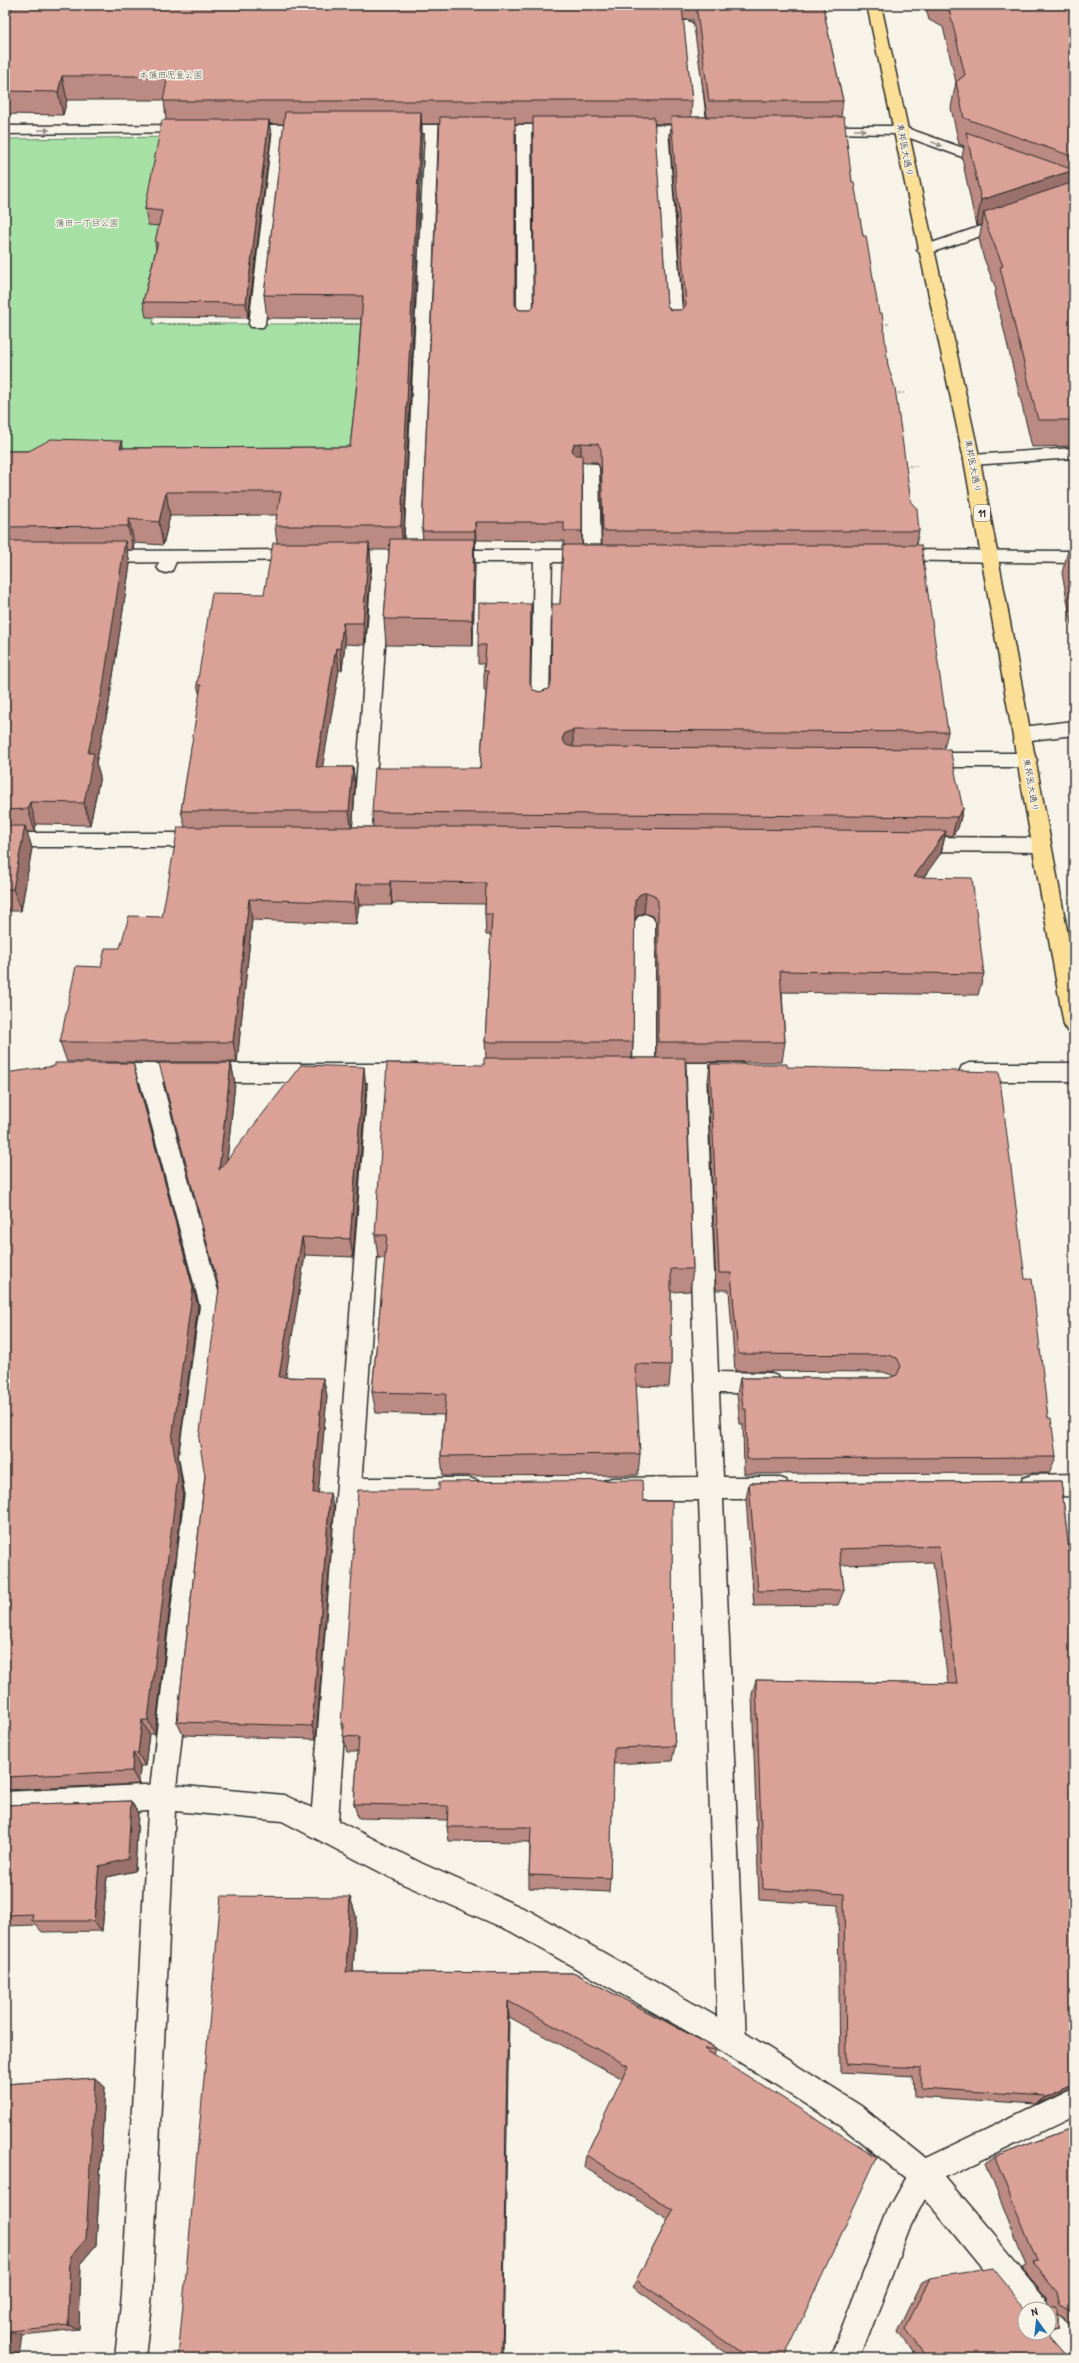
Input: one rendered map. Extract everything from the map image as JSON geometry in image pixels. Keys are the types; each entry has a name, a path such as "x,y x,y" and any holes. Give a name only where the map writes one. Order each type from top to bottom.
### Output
{"main road":[{"name":"東邦医大通り","path":"874,5 925,250 972,460 1074,1025"}],"street":[{"path":"640,25 688,25 700,130"},
{"path":"5,130 202,129"},
{"path":"226,129 328,129"},
{"path":"257,324 280,129"},
{"path":"376,129 578,129"},
{"path":"413,556 432,129"},
{"path":"524,129 525,324"},
{"path":"608,129 716,130"},
{"path":"661,129 675,324"},
{"path":"800,130 901,130 945,148 1002,166"},
{"path":"925,250 1022,217"},
{"path":"972,460 1074,453"},
{"path":"83,557 167,562 323,556 600,556 591,468 581,468"},
{"path":"362,840 382,556"},
{"path":"540,703 543,556"},
{"path":"876,556 1074,557"},
{"path":"1022,734 1074,728"},
{"path":"907,760 1027,760"},
{"path":"5,840 227,840"},
{"path":"898,844 1042,845"},
{"path":"646,922 636,1072 758,1072"},
{"path":"695,1072 732,2041"},
{"path":"953,1072 1074,1072"},
{"path":"89,1073 433,1073"},
{"path":"324,1827 378,1073"},
{"path":"130,2358 137,2294 162,1797 197,1492 191,1456 211,1306 149,1074"},
{"path":"707,1382 787,1383"},
{"path":"1011,1486 1074,1485"},
{"path":"593,1489 798,1488"},
{"path":"349,1489 490,1489"},
{"path":"5,1805 162,1797 284,1808 324,1827 413,1874 520,1921 732,2041 851,2116 923,2174 1028,2301"},
{"path":"845,2358 899,2217 923,2174 1074,2101"},
{"path":"1057,2335 1074,2355"}],"path":[{"path":"889,393 904,393"},
{"path":"902,466 918,466"}],"green space":[{"name":"蒲田一丁目公園","path":"184,137 153,324 423,324 418,460 5,455 5,139"}],"building":[{"path":"13,5 551,5 682,7 692,101 163,101 168,76 62,76 58,92 5,91 5,22 8,20"},
{"path":"696,5 823,5 843,101 709,101"},
{"path":"948,5 1074,5 1074,157 964,118 956,82 965,75"},
{"path":"285,112 421,112 401,526 275,526 281,492 166,492 159,522 129,519 128,526 5,527 5,451 29,451 51,439 122,441 120,448 350,447 356,393 363,296 264,295"},
{"path":"440,117 515,117 515,305 519,310 531,310 534,305 533,117 654,117 667,305 670,310 682,310 686,305 671,117 844,117 852,182 854,182 863,236 866,236 879,313 882,313 888,366 895,388 911,502 917,509 919,531 603,531 601,449 598,444 581,443 574,444 572,450 575,455 582,455 582,531 564,531 564,522 475,522 475,531 422,531"},
{"path":"162,120 269,120 246,303 143,302 158,242 155,242 162,211 145,209"},
{"path":"966,132 1074,170 981,200"},
{"path":"1074,182 1074,420 1038,420 1000,267 1003,266 988,229 984,212"},
{"path":"390,539 474,539 472,620 384,619"},
{"path":"5,541 125,541 103,687 88,753 94,753 84,803 30,802 28,809 5,810"},
{"path":"273,543 369,543 363,623 343,623 340,649 336,648 316,767 353,767 349,811 181,811 201,685 197,685 212,593 264,594"},
{"path":"563,545 921,545 948,732 573,730 565,733 562,739 566,745 573,747 950,749 963,809 957,817 372,812 375,768 480,768 488,671 484,671 486,645 478,645 479,603 531,604 530,684 533,690 540,692 548,689 551,683 552,604 560,604"},
{"path":"1069,547 1074,547 1074,572"},
{"path":"5,826 25,826 13,889 5,889"},
{"path":"178,827 491,827 946,831 914,877 972,878 984,974 780,971 785,1042 658,1042 658,901 654,895 646,892 639,895 635,901 633,1042 485,1042 492,914 485,914 486,883 390,881 390,884 356,884 354,903 249,899 233,1042 60,1042 76,966 101,967 105,948 120,948 129,916 162,917"},
{"path":"484,1058 685,1058 693,1269 671,1269 671,1365 635,1364 640,1454 441,1456 446,1394 372,1392 387,1235 375,1235 387,1063 484,1065"},
{"path":"55,1063 133,1063 193,1288 172,1439 178,1475 148,1720 142,1720 138,1753 133,1753 132,1771 5,1777 5,1073 55,1066"},
{"path":"159,1063 231,1063 219,1170 301,1065 364,1067 350,1239 302,1237 279,1377 323,1378 313,1493 330,1493 312,1726 177,1722 205,1476 199,1439 219,1288"},
{"path":"710,1064 787,1064 787,1067 999,1072 1025,1279 1032,1279 1048,1418 1051,1418 1056,1457 747,1459 746,1409 743,1409 740,1378 888,1378 897,1375 901,1366 897,1358 888,1355 738,1354 731,1273 719,1273"},
{"path":"642,1480 643,1501 672,1501 673,1717 675,1746 614,1748 610,1878 529,1875 531,1827 447,1827 448,1806 354,1804 359,1737 343,1736 344,1724 341,1724 358,1490 439,1490 439,1482"},
{"path":"1061,1481 1074,1594 1074,2083 1045,2096 921,2088 921,2068 846,2064 844,1894 763,1889 756,1680 957,1684 939,1546 839,1549 844,1590 758,1591 749,1483"},
{"path":"131,1801 128,1859 99,1866 94,1921 32,1921 33,1914 5,1915 5,1805"},
{"path":"221,1896 350,1897 346,1972 575,1973 717,2049 704,2049 877,2157 784,2358 749,2358 636,2280 673,2210 586,2155 628,2066 508,2001 502,2358 178,2358"},
{"path":"95,2078 86,2239 70,2257 68,2325 10,2331 5,2358 5,2084"},
{"path":"1074,2127 1074,2313 1061,2305 1058,2293 1032,2263 1037,2262 995,2157"},
{"path":"993,2268 1020,2301 1017,2301 1017,2341 1054,2341 1067,2356 1074,2356 1074,2358 927,2358 905,2329 930,2278"},
{"path":"1057,2307 1058,2307 1057,2328"}],"park label":[{"name":"本蒲田児童公園","path":"171,75"}]}
